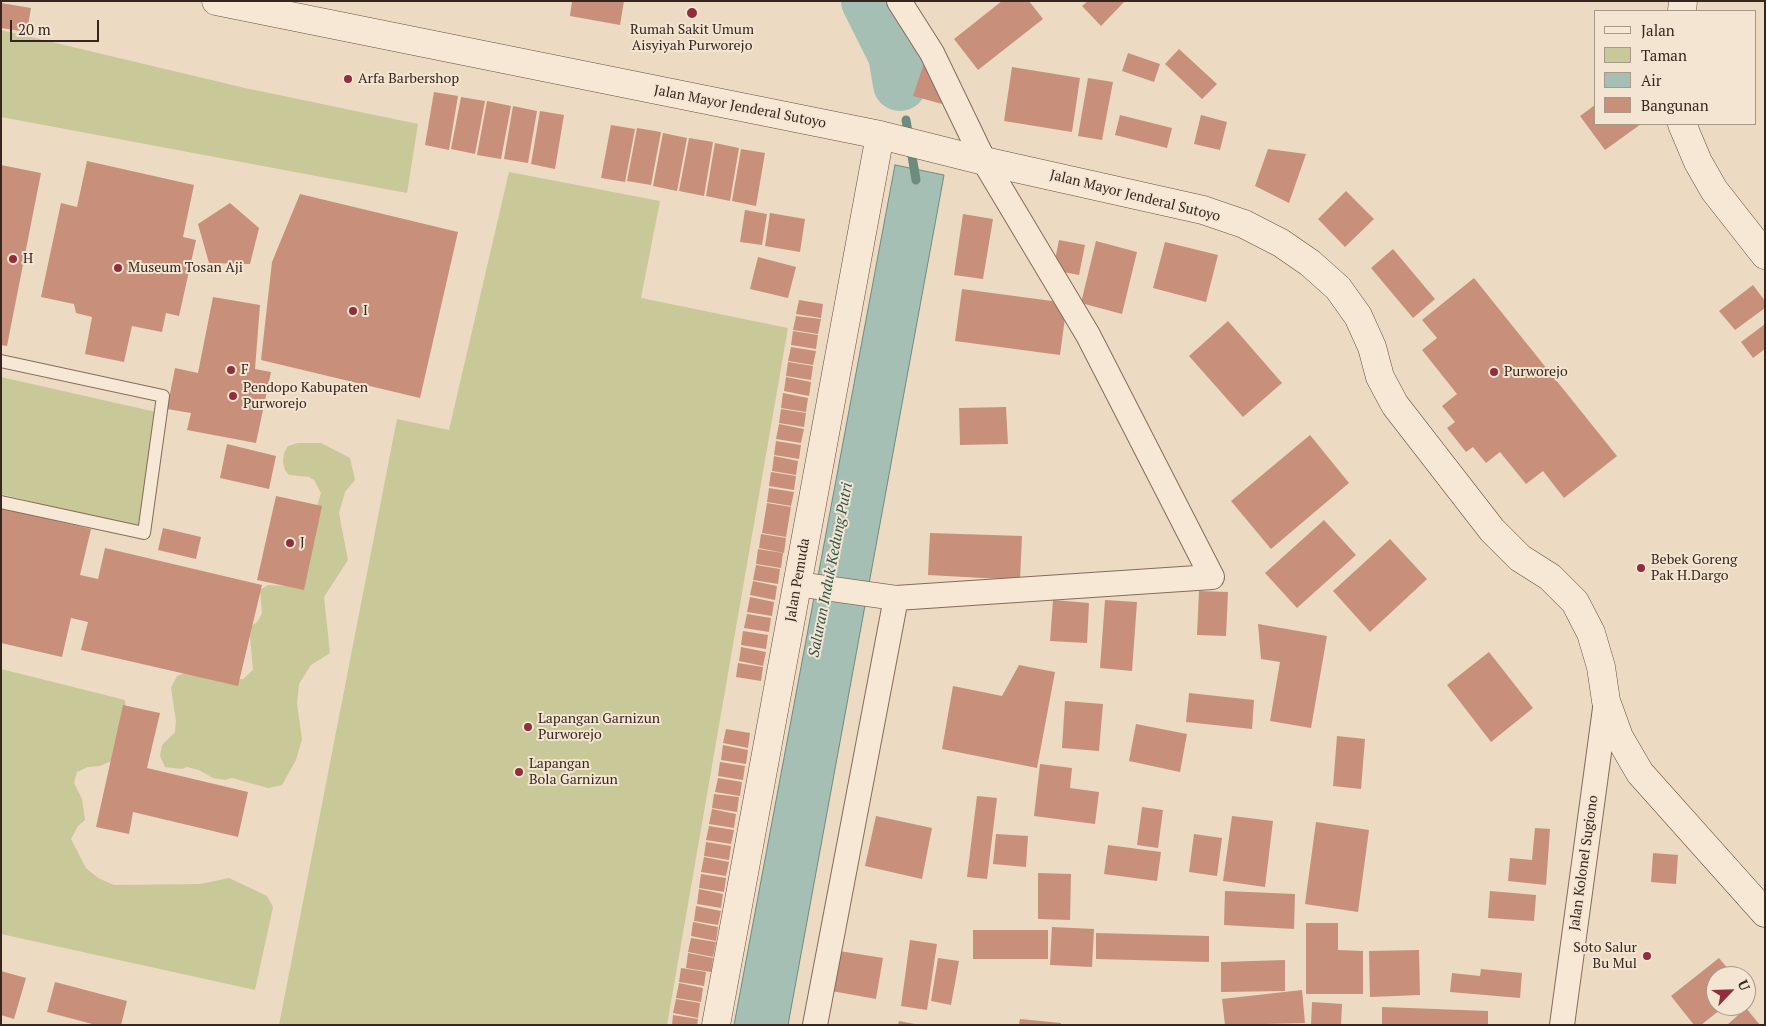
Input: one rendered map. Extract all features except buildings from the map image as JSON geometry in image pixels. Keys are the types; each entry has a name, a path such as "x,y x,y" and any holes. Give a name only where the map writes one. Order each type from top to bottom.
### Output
{"main road":[{"name":"Jalan Mayor Jenderal Sutoyo","path":"216,1 889,137 984,161 1203,210 1244,224 1281,243 1310,263 1338,288 1358,316 1372,347 1380,377 1395,405 1492,530 1520,558 1550,577 1575,602 1591,633 1601,667 1606,701 1618,737 1640,772 1765,913"},
{"path":"1682,125 1698,162 1714,190 1765,255"},
{"name":"Jalan Pemuda","path":"716,1025 805,585 889,137"}],"street":[{"path":"805,585 886,596 1212,577 1088,335 984,161 932,53 899,1"},
{"path":"815,1025 886,596"},
{"name":"Jalan Kolonel Sugiono","path":"1562,1025 1606,701"}],"lane":[{"path":"1,361 163,396 144,533 1,502"}],"green space":[{"path":"1,30 245,88 418,124 407,193 1,117"},
{"name":"Lapangan Garnizun Purworejo","path":"509,172 660,201 641,298 788,328 667,1025 279,1025 397,419 449,430"},
{"path":"1,377 156,412 141,529 1,494"},
{"path":"298,443 321,443 350,458 355,480 345,492 339,513 348,560 324,597 330,653 311,665 299,684 297,704 302,739 296,760 282,785 268,788 232,778 225,780 213,778 199,770 187,767 182,769 165,767 160,756 162,745 175,732 176,721 171,688 177,676 188,672 231,680 243,679 253,670 250,636 252,626 258,621 262,613 260,590 268,585 286,586 294,581 321,493 314,480 309,477 289,475 285,470 283,462 284,453 288,446"},
{"path":"1,669 125,700 126,714 114,760 77,772 74,783 82,799 85,820 78,826 71,839 86,868 98,878 114,885 200,884 229,878 267,896 273,907 255,990 1,934"}],"water":[{"path":"895,165 944,175 788,1025 734,1025"}],"waterway":[{"path":"868,1 895,55 900,84"},
{"name":"Saluran Induk Kedung Putri","path":"906,120 916,180"}],"place":[{"name":"Rumah Sakit Umum Aisyiyah Purworejo","path":"692,13"},
{"name":"Arfa Barbershop","path":"348,79"},
{"name":"H","path":"13,259"},
{"name":"Museum Tosan Aji","path":"118,268"},
{"name":"I","path":"353,311"},
{"name":"F","path":"231,370"},
{"name":"Purworejo","path":"1494,372"},
{"name":"Pendopo Kabupaten Purworejo","path":"233,396"},
{"name":"J","path":"290,543"},
{"name":"Bebek Goreng Pak H.Dargo","path":"1641,568"},
{"name":"Lapangan Garnizun Purworejo","path":"528,727"},
{"name":"Lapangan Bola Garnizun","path":"519,772"},
{"name":"Soto Salur Bu Mul","path":"1647,956"}]}
